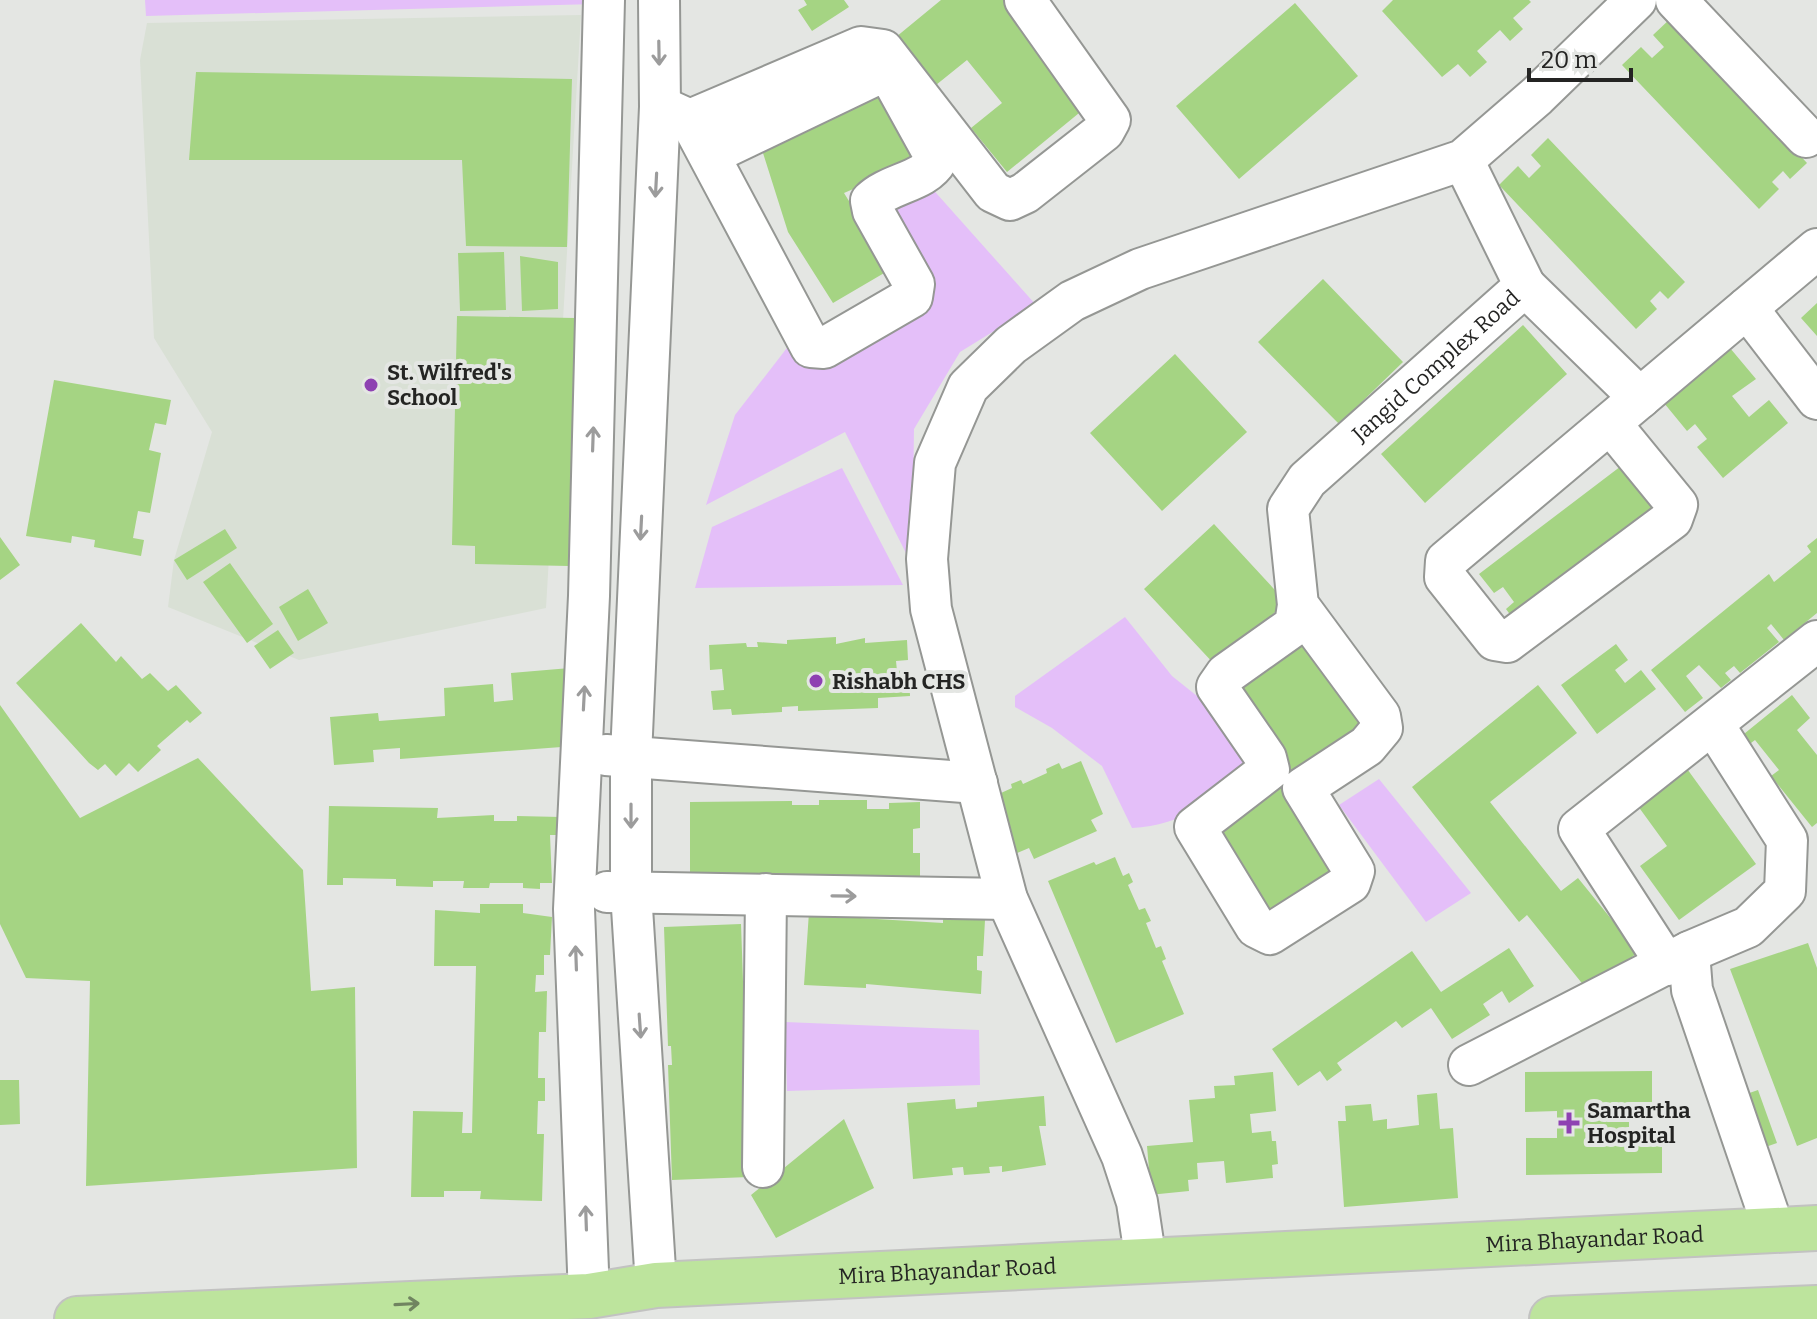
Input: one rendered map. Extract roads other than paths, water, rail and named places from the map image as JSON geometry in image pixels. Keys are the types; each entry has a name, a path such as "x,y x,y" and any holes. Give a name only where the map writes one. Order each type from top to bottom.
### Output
{"main road":[{"name":"Mira Bhayandar Road","path":"77,1319 589,1296 656,1285 1817,1228"},
{"path":"470,1319 1817,1248"},
{"path":"1552,1319 1817,1308"}],"street":[{"path":"589,1296 575,892 582,754 604,0"},
{"path":"656,1285 631,892 631,756 675,113 659,0"},
{"path":"602,104 675,113 861,47 872,46 883,50 993,192 1010,200 1025,193 1104,131 1110,120 1025,0"},
{"path":"1146,1262 1137,1202 1122,1156 1007,899 931,609 927,559 935,463 968,387 1011,345 1072,301 1140,269 1463,160 1537,96 1636,0"},
{"path":"1676,0 1806,137"},
{"path":"675,113 709,155 811,347 824,348 912,297 914,284 873,211 871,201 889,188 928,171 937,160 890,75 878,74 709,155"},
{"name":"Jangid Complex Road","path":"1298,605 1288,509 1307,480 1525,286 1463,160"},
{"path":"1610,423 1677,505 1672,519 1507,642 1495,640 1445,577 1446,561 1610,423 1640,398 1817,249"},
{"path":"1525,286 1640,398"},
{"path":"1747,308 1817,399"},
{"path":"1298,605 1380,716 1382,728 1367,746 1303,788 1354,871 1350,883 1270,934 1256,927 1195,827 1269,770 1266,758 1217,687 1226,674 1295,625 1298,605"},
{"path":"1774,1230 1692,990 1678,958 1579,829 1817,641"},
{"path":"1469,1065 1678,958 1748,927 1785,891 1787,840 1713,724"},
{"path":"582,754 977,783"},
{"path":"575,892 1007,899"},
{"path":"763,1167 766,894"}],"place":[{"name":"St. Wilfred's School","path":"371,385"},
{"name":"Rishabh CHS","path":"816,681"},
{"name":"Samartha Hospital","path":"1569,1123"}]}
